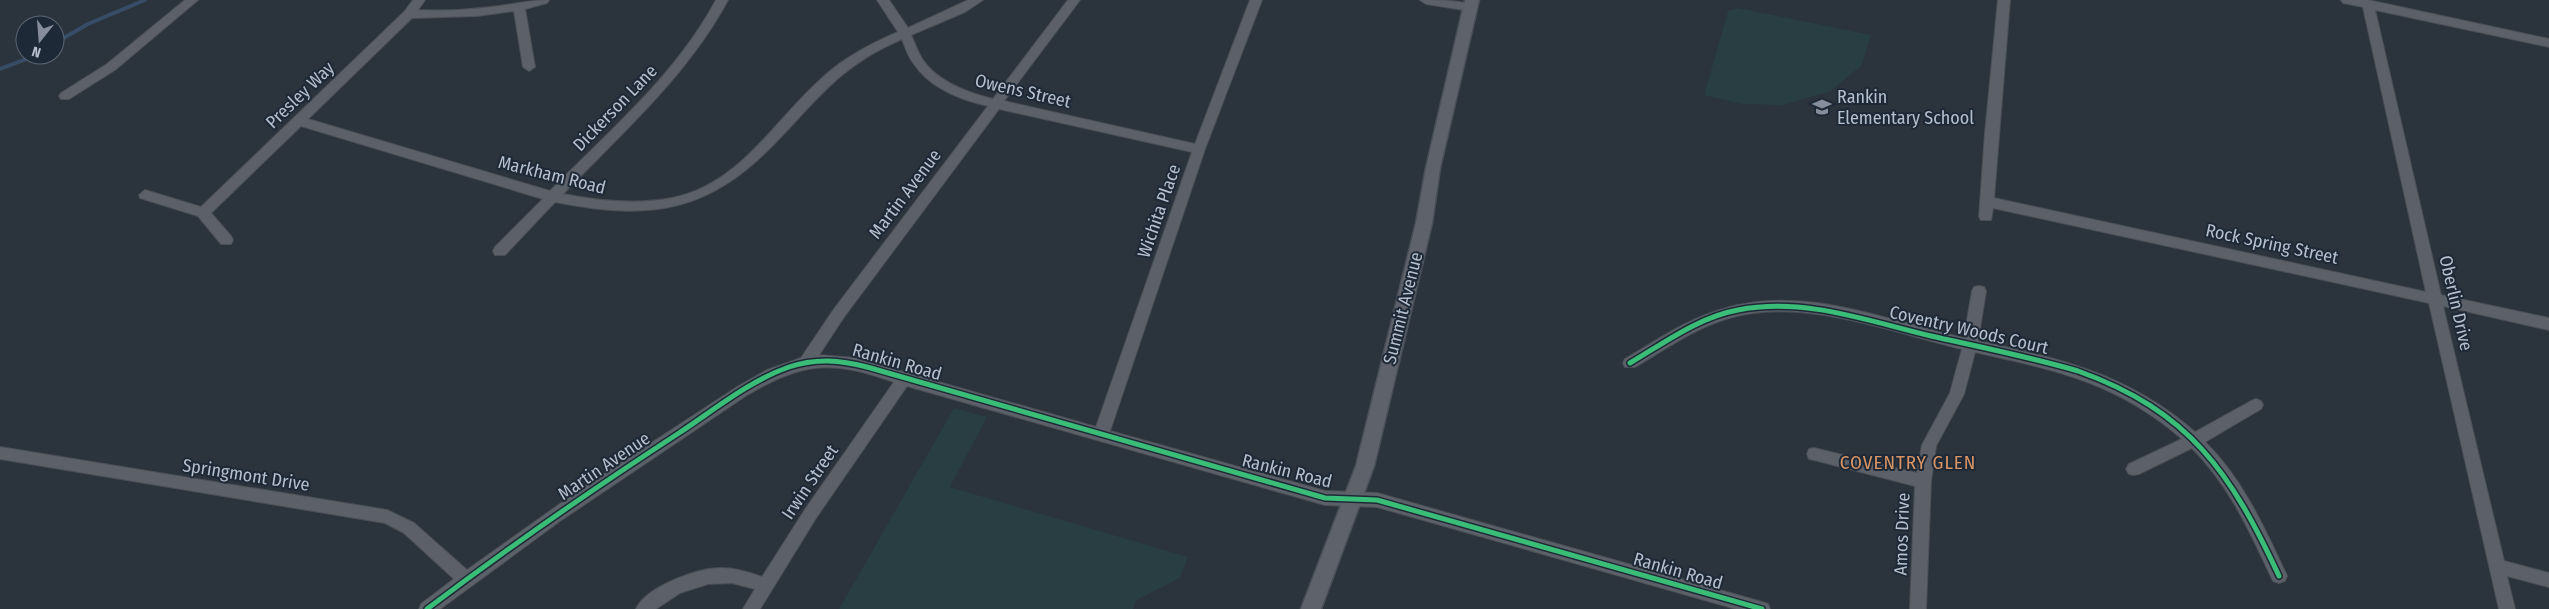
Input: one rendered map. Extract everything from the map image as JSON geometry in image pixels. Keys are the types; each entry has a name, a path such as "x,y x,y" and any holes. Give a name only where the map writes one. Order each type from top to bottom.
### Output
{"main road":[{"name":"Summit Avenue","path":"1311,609 1365,466 1424,223 1433,168 1471,4"}],"street":[{"path":"65,96 111,67 192,0"},
{"name":"Presley Way","path":"203,213 409,14 419,0"},
{"path":"409,14 478,14 519,8 543,0"},
{"name":"Dickerson Lane","path":"500,251 677,69 708,26 722,0"},
{"name":"Owens Street","path":"883,0 899,21 918,62 931,76 966,96 1200,150"},
{"name":"Markham Road","path":"299,121 554,197 610,208 648,208 706,193 735,174 754,158 821,83 846,64 870,50 954,14 977,0"},
{"name":"Martin Avenue","path":"427,609 602,482 753,385 783,370 806,362 839,314 1074,0"},
{"name":"Wichita Place","path":"1101,435 1200,150 1256,0"},
{"path":"1426,0 1471,4"},
{"path":"1986,217 1991,133 2004,0"},
{"path":"2347,0 2549,43"},
{"name":"Oberlin Drive","path":"2368,4 2408,191 2507,609"},
{"path":"519,8 529,67"},
{"path":"145,195 203,213 226,240"},
{"name":"Rock Spring Street","path":"1988,202 2549,324"},
{"name":"Amos Drive","path":"1918,609 1923,481 1929,445 1957,394 1970,345 1979,291"},
{"name":"Coventry Woods Court","path":"1630,364 1699,325 1736,310 1771,306 1815,309 2054,364 2098,379 2141,400 2195,440 2233,489 2258,532 2279,576"},
{"name":"Rankin Road","path":"806,362 846,360 904,379 1325,498 1377,500 1762,609"},
{"name":"Irwin Street","path":"751,609 811,513 904,379"},
{"path":"2134,469 2195,440 2256,405"},
{"name":"Springmont Drive","path":"0,453 387,517 408,528 466,579"},
{"path":"1814,454 1923,481"},
{"path":"2497,566 2549,580"},
{"path":"644,609 663,593 688,582 713,576 733,576 766,585"}],"green space":[{"path":"1738,8 1871,35 1862,65 1831,91 1783,105 1742,104 1704,95 1728,11"},
{"path":"954,408 987,417 950,487 1188,557 1180,578 1137,600 1133,609 839,609"}],"waterway":[{"path":"65,37 88,24 145,0"},
{"path":"0,69 15,63"}],"cycle path":[{"path":"1630,363 1709,319 1737,310 1762,306 1788,306 1840,313 2078,371 2123,390 2148,405 2183,431 2208,454 2221,469 2243,504 2279,576"},
{"path":"427,609 554,516 742,391 772,374 788,368 804,363 830,360 855,363 904,379 1325,498 1377,500 1762,609"}],"place":[{"name":"Rankin Elementary School","path":"1822,107"}],"district":[{"name":"COVENTRY GLEN","path":"1908,462"}]}
